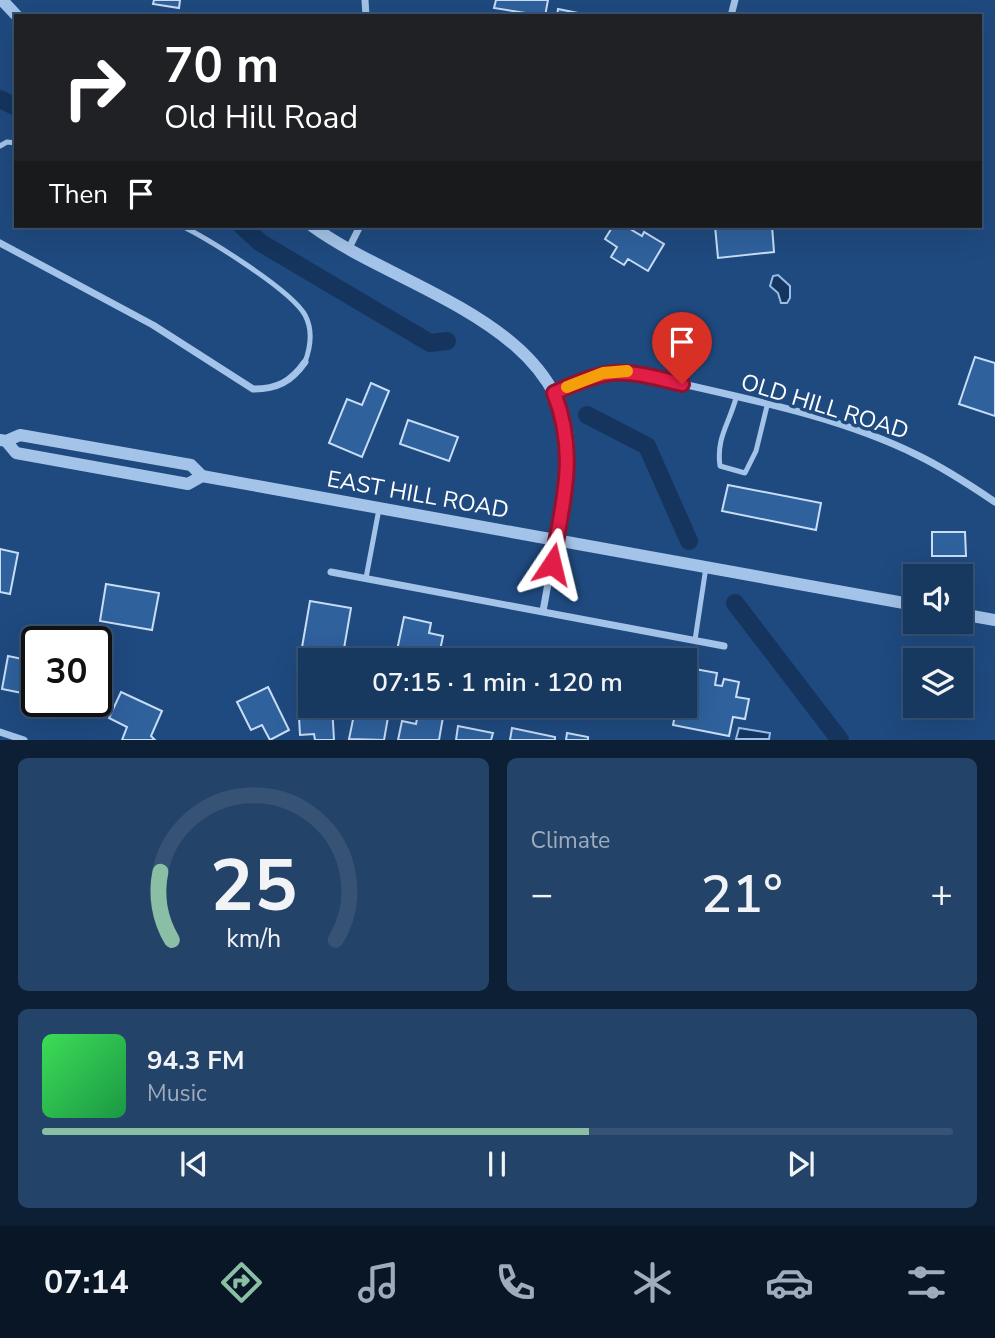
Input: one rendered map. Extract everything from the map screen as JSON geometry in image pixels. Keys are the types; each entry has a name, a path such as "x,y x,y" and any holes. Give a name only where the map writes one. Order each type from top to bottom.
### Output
{"street":[{"path":"2,0 16,14"},
{"path":"315,228 348,250 484,321 521,349 538,367 554,393 563,415 569,453 543,611"},
{"path":"348,250 359,228"},
{"path":"0,243 153,326 253,389 269,389 285,383 306,362"},
{"name":"OLD HILL ROAD","path":"554,393 603,373 628,371 767,406 866,435 916,454 995,502"},
{"name":"EAST HILL ROAD","path":"202,476 188,484 16,453 3,441 20,435 191,465 202,476 903,603"},
{"path":"331,572 724,646"},
{"path":"973,616 995,620"},
{"path":"0,732 24,740"}],"lane":[{"path":"186,228 205,238 298,305 310,327 310,351 306,362"},
{"path":"736,398 730,421 717,446 720,466 746,473 757,451 767,406"},
{"path":"366,578 379,508"},
{"path":"695,640 706,567"}],"water":[{"path":"778,275 790,286 787,303 781,303 778,293 770,286 773,276"},
{"path":"739,728 770,733 769,739 736,739"}],"building":[{"path":"154,0 180,0 179,8 153,4"},
{"path":"496,0 548,0 545,14 494,8"},
{"path":"558,9 583,14 557,14"},
{"path":"612,228 628,228 642,236 644,232 664,244 648,271 628,259 624,265 611,257 617,247 605,239"},
{"path":"715,228 772,228 774,252 718,258"},
{"path":"975,357 995,363 995,416 959,404"},
{"path":"371,383 389,391 362,457 329,443 347,399 362,405"},
{"path":"408,420 458,437 449,461 400,444"},
{"path":"728,485 821,503 816,530 722,511"},
{"path":"932,532 965,532 966,556 932,556"},
{"path":"0,549 18,553 10,594 0,592"},
{"path":"106,584 159,593 152,630 100,621"},
{"path":"310,601 351,608 344,648 302,648"},
{"path":"404,617 431,623 429,633 443,636 440,648 398,648"},
{"path":"8,656 21,659 21,693 2,689"},
{"path":"697,669 717,673 715,685 722,686 724,679 739,682 736,697 749,699 745,719 733,717 729,736 673,725 674,718 697,718"},
{"path":"268,687 289,730 270,740 262,725 251,730 237,702"},
{"path":"121,692 162,711 151,736 155,740 122,740 127,727 109,718 112,717"},
{"path":"299,718 333,718 334,740 315,740 314,734 300,735"},
{"path":"353,718 388,718 384,740 349,739"},
{"path":"417,718 443,718 439,740 398,740 402,721 416,724"},
{"path":"458,726 493,733 491,740 456,740"},
{"path":"512,728 555,737 555,740 510,740"},
{"path":"567,733 588,737 588,740 566,740"}],"waterway":[{"path":"0,99 14,106"},
{"path":"244,228 261,243 430,343 447,341"},
{"path":"587,415 647,446 689,541"},
{"path":"735,603 840,740"}],"slow traffic":[{"path":"567,387 603,373 627,371"}],"route":[{"path":"552,564 569,472 567,433 554,393 603,373 628,371 682,384"}]}
